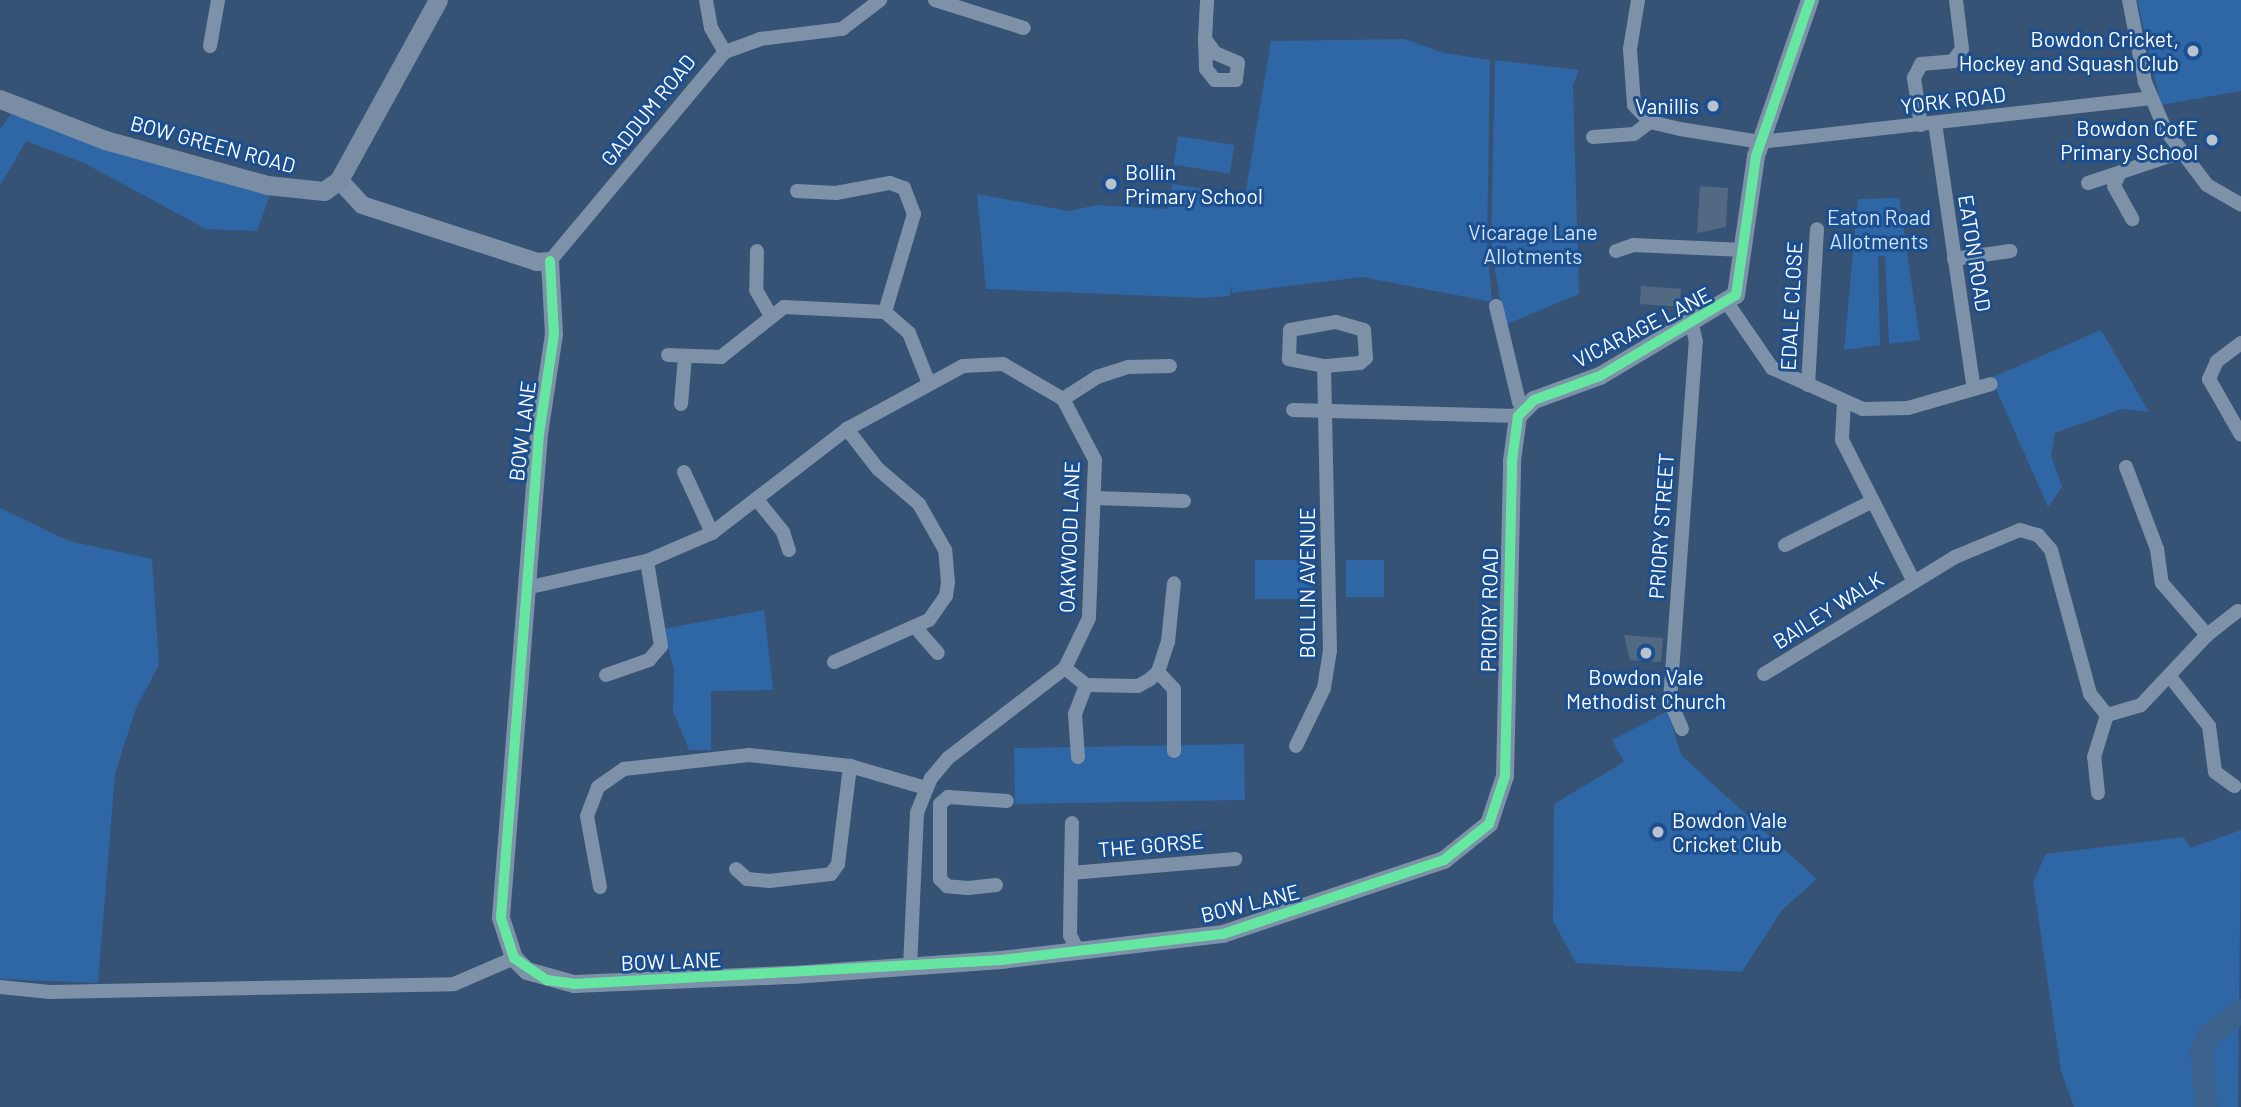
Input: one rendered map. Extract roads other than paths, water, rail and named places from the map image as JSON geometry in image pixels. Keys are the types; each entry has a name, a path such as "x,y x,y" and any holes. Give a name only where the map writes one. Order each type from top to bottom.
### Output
{"main road":[{"path":"339,180 439,0"},
{"name":"BOW GREEN ROAD","path":"0,99 105,140 267,185 324,191 339,180"}],"street":[{"path":"210,46 218,0"},
{"path":"706,0 711,28 725,52"},
{"name":"GADDUM ROAD","path":"551,261 725,52 760,38 842,29 880,0"},
{"path":"934,0 1024,28"},
{"path":"1205,39 1207,0"},
{"path":"1593,136 1634,134 1650,122 1637,111 1630,92 1637,0"},
{"name":"VICARAGE LANE","path":"1521,412 1600,376 1728,304 1741,284 1760,142 1810,0"},
{"name":"EATON ROAD","path":"1956,0 1962,49 1953,61 1921,64 1914,78 1928,124 1954,259 1974,389"},
{"path":"2129,0 2150,98 2181,152 2207,185 2241,205"},
{"name":"YORK ROAD","path":"1650,122 1760,142 2150,98"},
{"path":"2088,183 2181,152"},
{"path":"2119,174 2114,186 2132,219"},
{"path":"339,180 362,205 537,262 551,261"},
{"path":"797,191 836,193 890,183 904,188 914,214 885,312"},
{"name":"EDALE CLOSE","path":"1808,385 1817,229"},
{"path":"1616,251 1633,245 1744,250"},
{"path":"757,251 756,290 771,314"},
{"path":"1954,259 2011,251"},
{"name":"BOW LANE","path":"551,261 554,334 539,434 501,918 514,958 547,980 574,984 911,967 1223,934 1325,903 1444,860 1474,841 1499,806"},
{"path":"1728,304 1772,368 1844,401 1884,411 1991,384"},
{"path":"668,355 721,357 747,341 771,314 800,305 885,312 909,333 928,381"},
{"path":"1293,410 1521,412 1496,306"},
{"path":"1336,322 1364,330 1366,358 1360,363 1324,366 1289,359 1290,330 1336,322"},
{"name":"PRIORY STREET","path":"1682,729 1670,701 1696,342 1692,324"},
{"path":"2241,343 2217,361 2209,379 2241,435"},
{"path":"681,404 685,356"},
{"name":"OAKWOOD LANE","path":"526,588 647,561 712,533 758,501 848,429 928,381 963,366 1003,364 1023,370 1063,398 1088,438 1095,460 1089,618 1065,668 948,758 926,788 917,813 911,967"},
{"path":"1063,398 1097,377 1128,367 1170,366"},
{"name":"BOLLIN AVENUE","path":"1296,746 1313,717 1329,661 1324,366"},
{"path":"1844,401 1842,440 1871,502 1914,582"},
{"name":"PRIORY ROAD","path":"1499,806 1505,776 1512,461 1521,412"},
{"path":"834,662 916,628 946,596 945,550 919,504 878,469 848,429"},
{"path":"2126,467 2157,549 2162,583 2207,635"},
{"path":"684,472 712,533"},
{"path":"1095,498 1184,501"},
{"path":"758,501 783,532 789,550"},
{"path":"1786,545 1871,502"},
{"name":"BAILEY WALK","path":"1764,674 1914,582 2011,533 2045,539 2090,694 2107,715"},
{"path":"606,675 649,660 661,646 647,561"},
{"path":"1065,668 1086,685 1138,686 1158,672 1174,583"},
{"path":"2098,793 2094,757 2107,715 2141,705 2171,678 2207,635 2238,611"},
{"path":"916,628 937,653"},
{"path":"1158,672 1174,689 1174,751"},
{"path":"2171,678 2209,726 2215,772 2234,786"},
{"path":"1078,757 1075,714 1086,685"},
{"path":"600,887 587,816 598,787 624,769 749,755 850,766 926,788"},
{"path":"736,869 747,879 769,881 831,874 838,864 850,766"},
{"path":"996,885 988,889 947,886 940,879 937,852 942,799 1007,802"},
{"name":"THE GORSE","path":"1072,823 1070,935 1078,951"},
{"path":"914,851 937,852"},
{"name":"THE GORSE","path":"1071,873 1235,859"},
{"path":"0,987 50,992 454,984 514,958"}],"waterway":[{"path":"2206,1107 2201,1050 2208,1035 2241,1010"}],"place":[{"name":"Bowdon Cricket, Hockey and Squash Club","path":"2193,51"},
{"name":"Vanillis","path":"1713,106"},
{"name":"Bowdon CofE Primary School","path":"2212,140"},
{"name":"Bollin Primary School","path":"1111,184"},
{"name":"Bowdon Vale Methodist Church","path":"1646,653"},
{"name":"Bowdon Vale Cricket Club","path":"1658,832"}],"park label":[{"name":"Eaton Road Allotments","path":"1879,229"},
{"name":"Vicarage Lane Allotments","path":"1533,244"}]}
